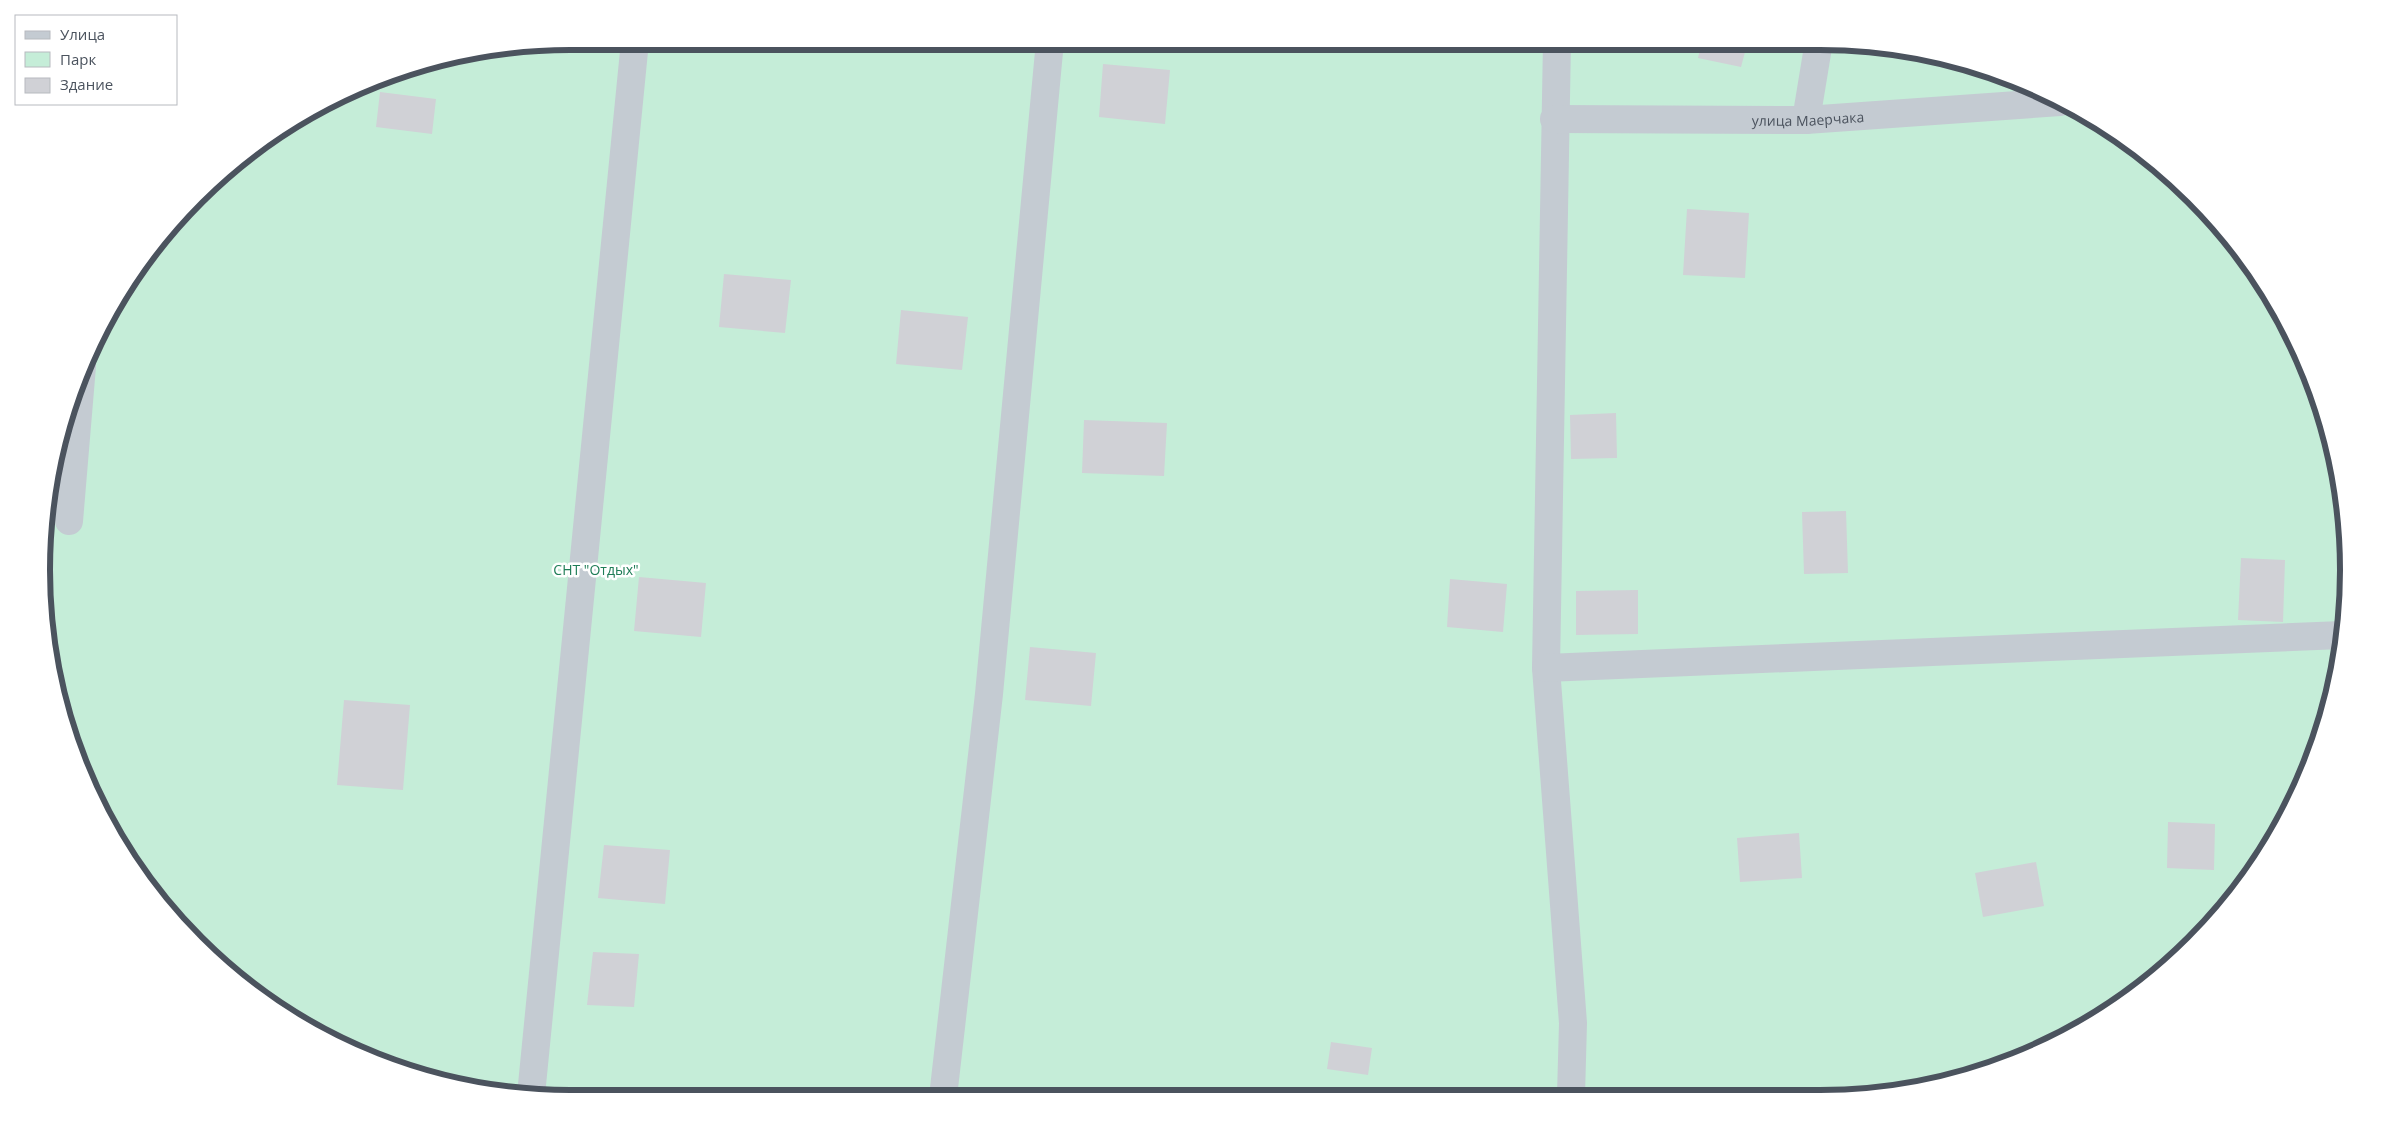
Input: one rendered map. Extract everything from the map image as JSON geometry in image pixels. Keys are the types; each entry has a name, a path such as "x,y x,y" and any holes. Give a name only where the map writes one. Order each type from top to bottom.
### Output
{"street":[{"path":"533,1089 634,50"},
{"path":"944,1090 989,694 1049,50"},
{"path":"1557,50 1546,668 1573,1023 1571,1090"},
{"path":"1806,120 1818,50"},
{"name":"улица Маерчака","path":"1554,119 1806,120 2048,103"},
{"path":"69,521 79,400"},
{"path":"1546,668 2336,635"}],"green space":[{"name":"СНТ \"Отдых\"","path":"570,50 1820,50 1888,54 1921,60 1955,68 2019,90 2080,120 2109,138 2137,157 2188,202 2233,253 2252,281 2286,340 2300,371 2322,435 2330,469 2336,502 2340,570 2336,638 2330,671 2322,705 2300,769 2270,830 2233,887 2188,938 2137,983 2080,1020 2019,1050 1955,1072 1888,1086 1820,1090 570,1090 502,1086 469,1080 435,1072 371,1050 310,1020 253,983 227,961 202,938 157,887 120,830 90,769 68,705 60,671 54,638 51,604 51,536 54,502 68,435 90,371 104,340 120,310 157,253 202,202 253,157 310,120 340,104 371,90 435,68 502,54"}],"building":[{"path":"1700,50 1746,50 1741,67 1698,58"},
{"path":"1103,64 1170,70 1165,124 1099,117"},
{"path":"380,92 436,99 432,134 376,127"},
{"path":"1687,209 1749,213 1745,278 1683,275"},
{"path":"724,274 791,280 785,333 719,327"},
{"path":"901,310 968,317 962,370 896,364"},
{"path":"1616,413 1617,458 1571,459 1570,415"},
{"path":"1084,420 1167,423 1164,476 1082,473"},
{"path":"1846,511 1848,573 1804,574 1802,512"},
{"path":"2241,558 2285,560 2283,622 2238,620"},
{"path":"639,577 706,583 701,637 634,631"},
{"path":"1450,579 1507,584 1503,632 1447,627"},
{"path":"1638,590 1638,634 1576,635 1576,591"},
{"path":"1030,647 1096,653 1091,706 1025,700"},
{"path":"344,700 410,705 403,790 337,785"},
{"path":"2168,822 2215,824 2214,870 2167,868"},
{"path":"1799,833 1802,878 1740,882 1737,838"},
{"path":"604,845 670,850 665,904 598,898"},
{"path":"2036,862 2044,906 1983,917 1975,873"},
{"path":"593,952 639,954 634,1007 587,1005"},
{"path":"1331,1042 1372,1048 1368,1075 1327,1069"}]}
